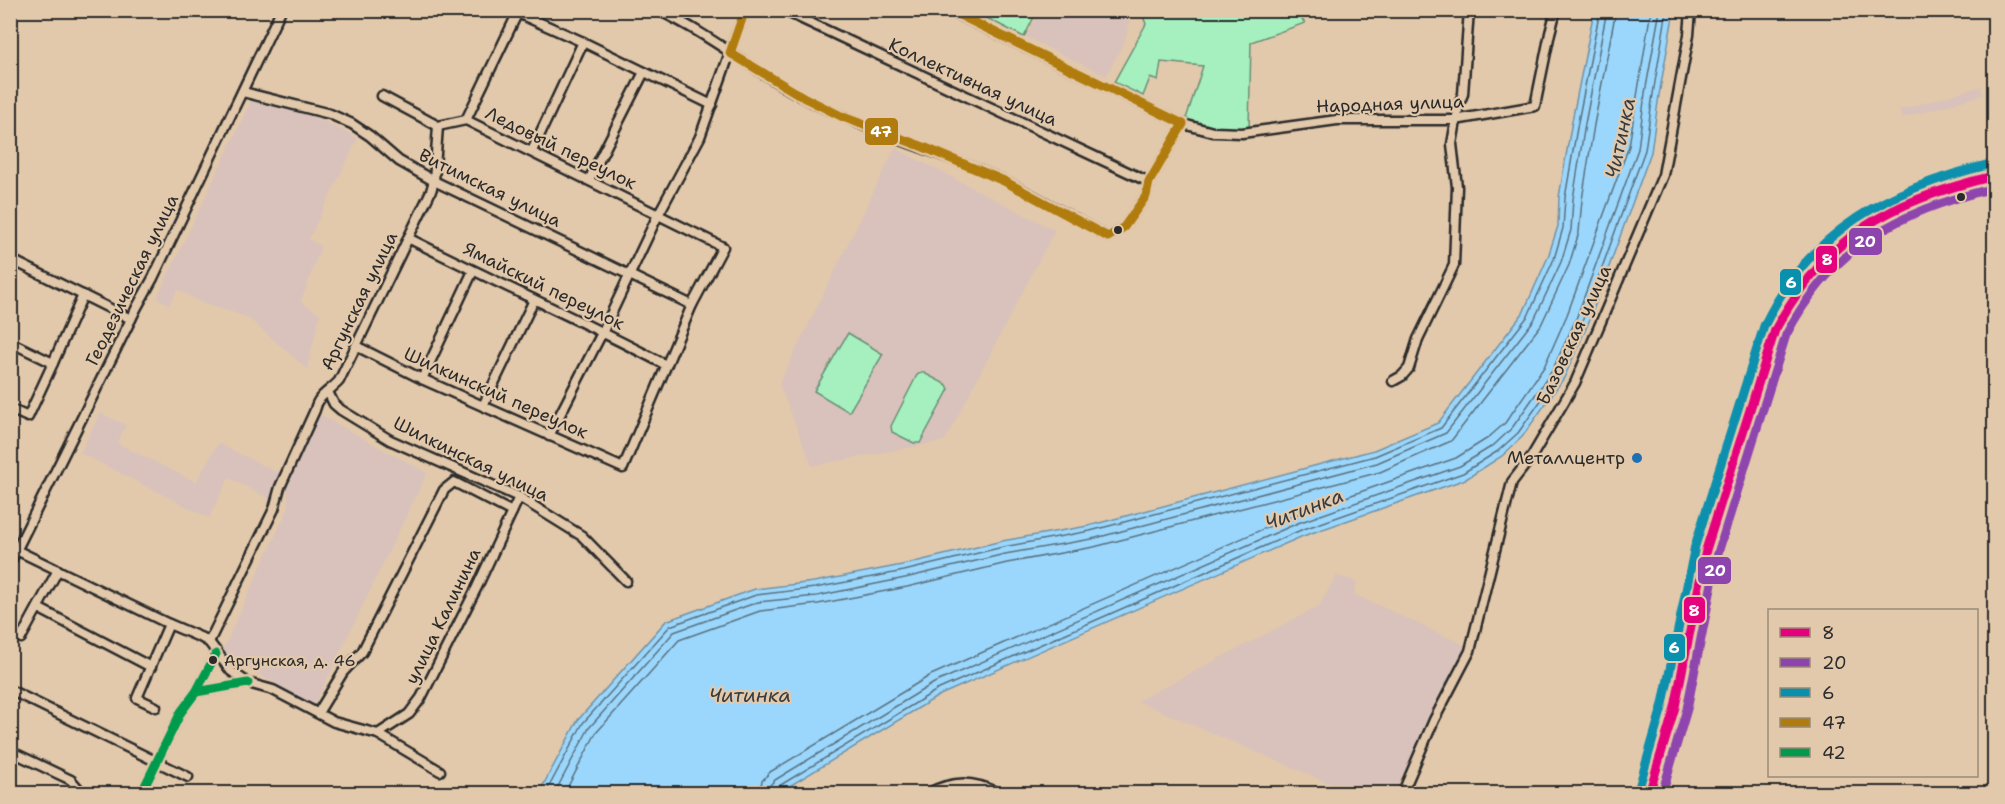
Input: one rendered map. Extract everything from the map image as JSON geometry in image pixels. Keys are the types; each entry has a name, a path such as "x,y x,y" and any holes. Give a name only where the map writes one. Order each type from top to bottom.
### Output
{"main road":[{"path":"1649,794 1675,708 1706,550 1775,330 1792,298 1821,262 1884,213 1928,193 1995,176"}],"street":[{"name":"Геодезическая улица","path":"10,563 14,549 158,268 281,10"},
{"path":"549,436 603,331 658,215 700,137 745,10"},
{"name":"Коллективная улица","path":"783,10 1149,182"},
{"name":"Народная улица","path":"948,10 1183,124 1213,132 1242,133 1337,120 1455,120 1535,106 1556,10"},
{"path":"1393,381 1409,368 1418,339 1454,265 1457,187 1452,144 1455,120 1463,94 1469,10"},
{"name":"Базовская улица","path":"1402,794 1434,720 1470,651 1512,482 1532,456 1575,383 1663,175 1689,35 1691,10"},
{"path":"466,120 516,11 712,105"},
{"path":"660,11 696,30 805,98 843,117 916,144 1004,181 1108,237 1124,227 1146,196 1149,182 1183,124"},
{"path":"532,151 584,42"},
{"path":"589,180 644,72"},
{"name":"Витимская улица","path":"243,92 330,114 361,130 399,161 434,181 692,305"},
{"path":"382,96 438,126"},
{"name":"Ледовый переулок","path":"438,126 466,120 723,247 692,305"},
{"name":"Аргунская улица","path":"209,642 274,509 280,487 317,402 321,395 328,392 339,381 434,181 438,126"},
{"name":"Ямайский переулок","path":"408,238 473,271 603,331 666,365"},
{"path":"10,259 131,319"},
{"path":"422,379 473,271"},
{"name":"Геодезическая улица","path":"10,409 28,417 83,295"},
{"path":"483,406 534,300"},
{"path":"666,365 692,305"},
{"path":"10,342 53,363"},
{"name":"Шилкинский переулок","path":"356,346 422,379 623,468 666,365"},
{"name":"Шилкинская улица","path":"328,392 334,404 341,410 390,440 519,497 582,536 626,581"},
{"path":"318,713 343,672 362,652 444,490 454,482 512,512"},
{"name":"улица Калинина","path":"378,734 409,714 421,698 519,497"},
{"path":"14,549 209,642 231,671 248,683 273,690 334,722 378,734 440,771"},
{"path":"21,638 58,570"},
{"path":"38,608 151,667"},
{"path":"156,707 137,698 169,624"},
{"path":"141,794 180,712 196,692 216,654"},
{"path":"196,692 248,683"},
{"path":"10,690 188,777"},
{"path":"10,751 70,780 82,794"},
{"path":"926,794 945,785 967,782 1000,794"}],"shaded area":[{"path":"1039,11 1046,11 1053,15 1062,11 1110,11 1131,22 1123,45 1106,76 1026,37"},
{"path":"1981,86 1983,95 1902,118 1899,110"},
{"path":"252,99 307,113 358,138 309,239 321,246 301,302 320,314 307,369 247,317 202,303 178,290 169,305 157,298"},
{"path":"895,148 1055,230 945,441 812,466 779,384"},
{"path":"100,413 126,425 117,443 196,482 218,443 281,474 273,501 229,478 209,518 80,453"},
{"path":"317,413 427,473 314,706 221,653 288,508 287,483"},
{"path":"1337,575 1357,582 1354,594 1467,646 1394,793 1352,793 1137,701 1319,606"}],"green space":[{"path":"973,11 1037,11 1024,37"},
{"path":"1141,11 1294,11 1305,23 1251,42 1249,128 1211,129 1185,122 1203,66 1161,62 1158,81 1150,78 1143,96 1114,82 1146,24"},
{"path":"848,333 883,354 849,412 814,391"},
{"path":"922,372 947,385 949,389 920,443 914,443 892,432 891,426 917,375"}],"water":[{"name":"Читинка","path":"1594,11 1674,11 1651,152 1588,324 1564,378 1522,437 1502,456 1466,479 1303,536 940,695 778,793 539,793 578,720 666,621 755,589 814,582 902,565 1002,541 1088,526 1374,450 1438,423 1523,313 1548,257 1558,226 1559,197"}],"transit line":[{"name":"47","path":"745,10 730,53 805,98 843,117 921,146 1004,181 1108,237 1124,227 1146,196 1149,182 1183,124 949,10"},
{"name":"6","path":"1638,791 1663,704 1695,546 1764,326 1783,292 1804,264 1829,239 1857,218 1887,200 1920,186 1991,164"},
{"name":"8","path":"1649,794 1675,707 1706,550 1775,330 1795,297 1816,269 1865,226 1893,210 1924,197 1994,176"},
{"name":"20","path":"1662,794 1687,709 1718,553 1786,335 1825,277 1847,255 1872,236 1928,208 1994,188"},
{"name":"42","path":"141,794 181,712 196,692 216,654"},
{"name":"42","path":"196,692 248,683"}],"place":[{"name":"Металлцентр","path":"1637,458"},
{"name":"Аргунская, д. 46","path":"213,660"}]}
